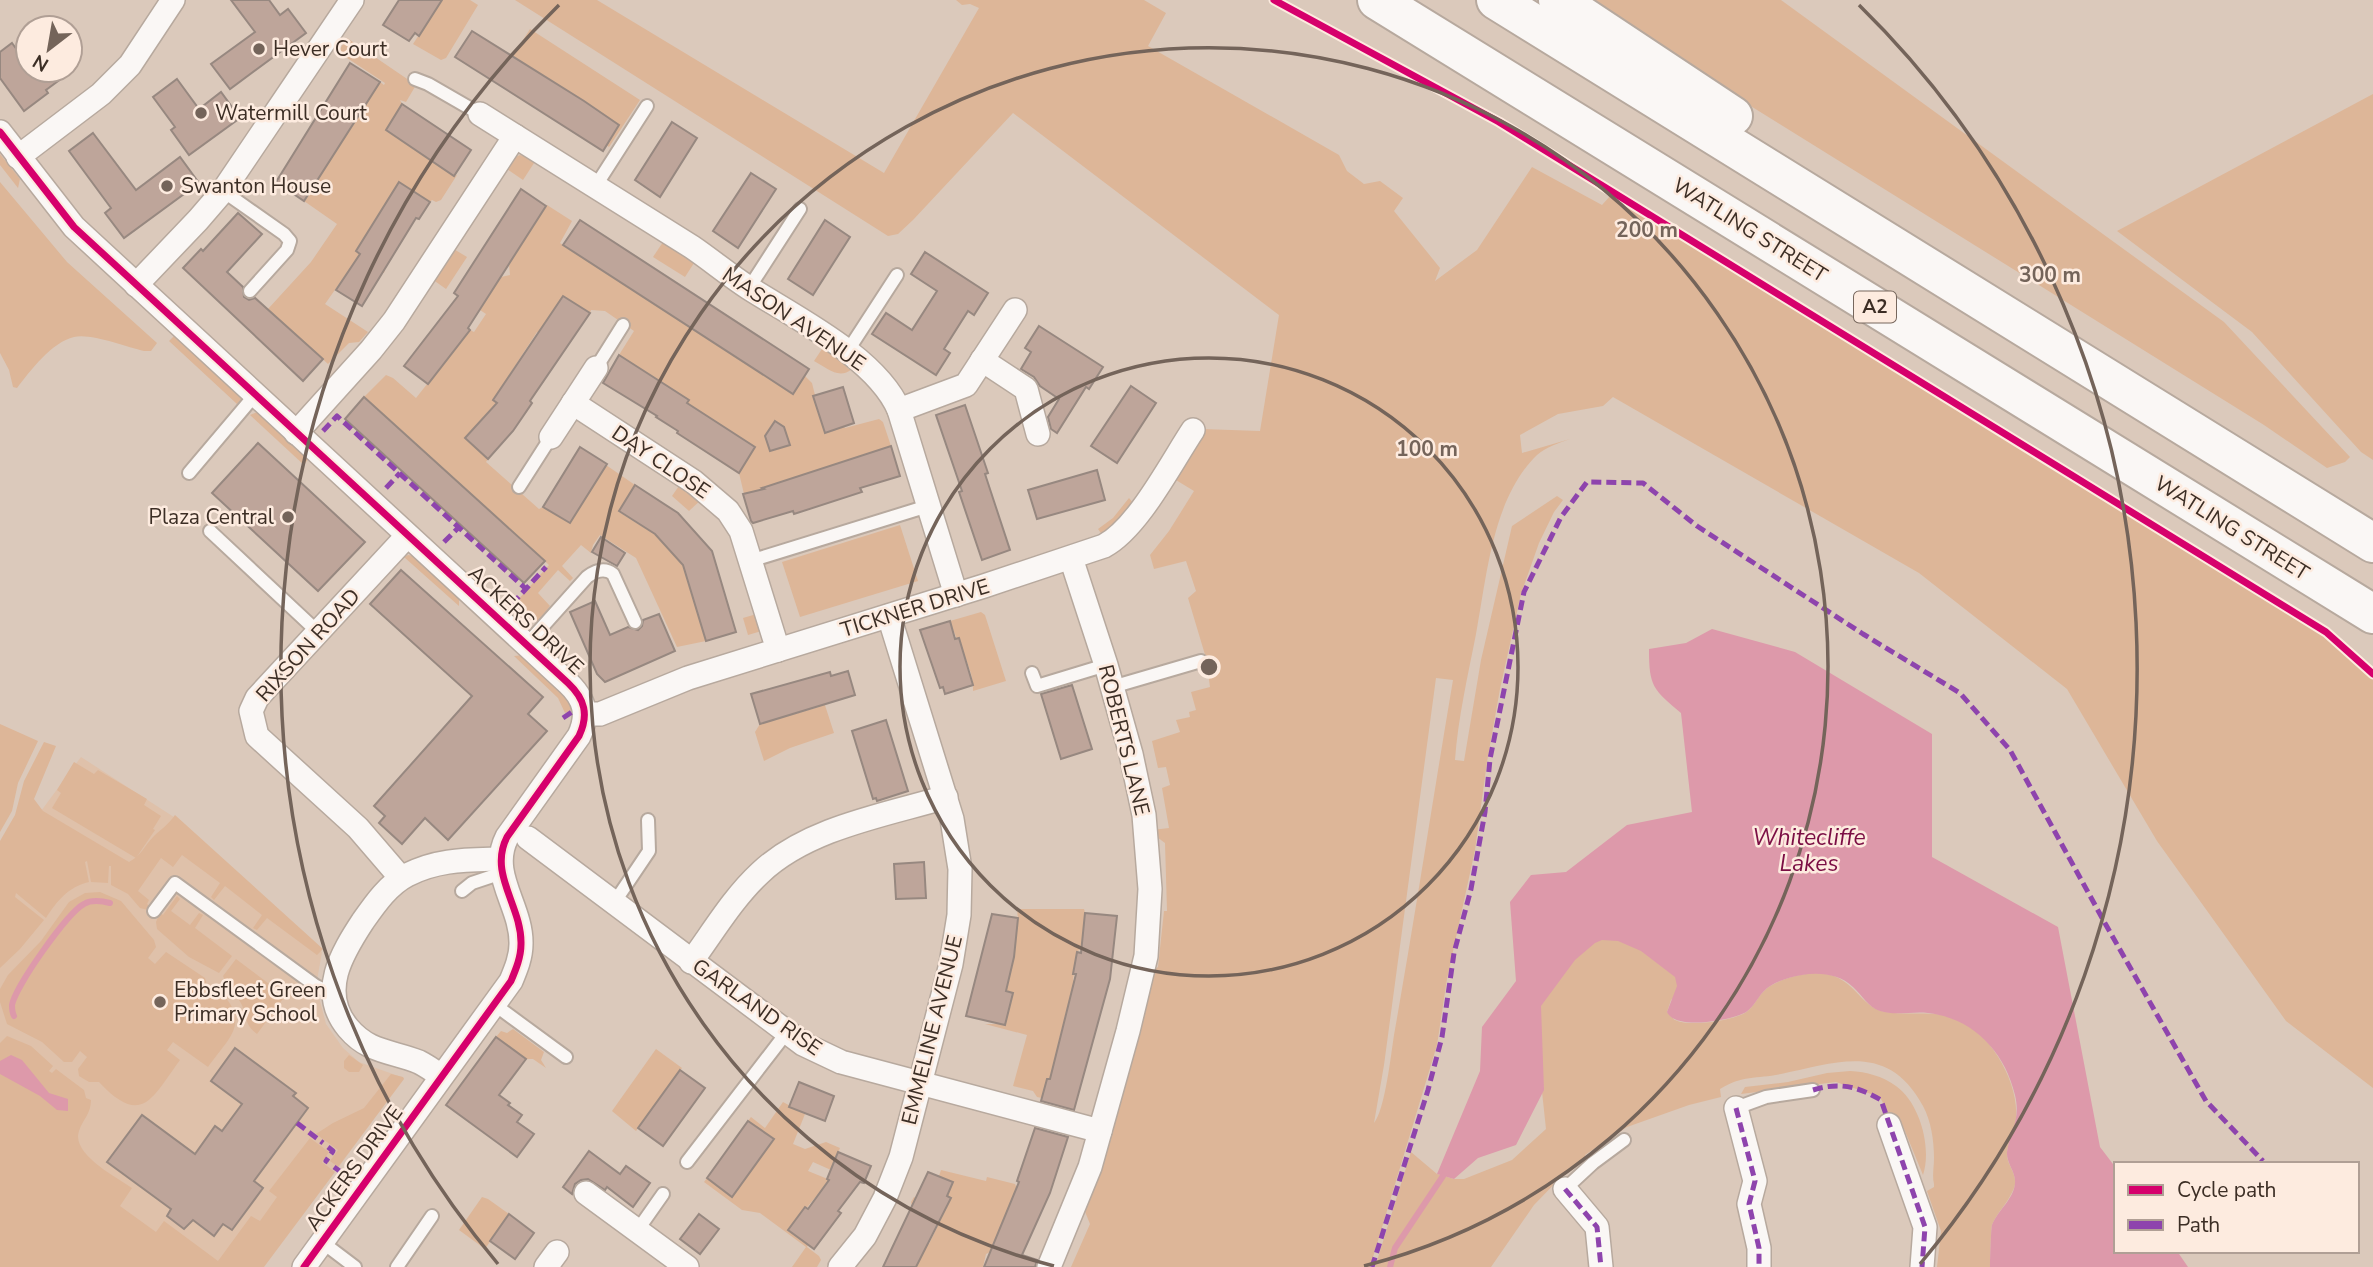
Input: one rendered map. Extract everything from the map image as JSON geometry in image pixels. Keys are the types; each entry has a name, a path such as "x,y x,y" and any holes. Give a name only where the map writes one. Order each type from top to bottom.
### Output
{"highway":[{"name":"WATLING STREET","path":"1377,0 2373,614"},
{"path":"1496,0 2373,543"},
{"path":"1558,0 1797,158 2101,375"}],"street":[{"path":"18,157 101,94 130,65 173,0"},
{"path":"136,285 223,191 352,0"},
{"name":"MASON AVENUE","path":"480,114 692,247 716,267 847,352 878,378 899,410 956,595"},
{"name":"ACKERS DRIVE","path":"0,132 75,227 574,688 586,714"},
{"path":"296,433 394,321 514,136"},
{"path":"899,410 964,387 1015,310"},
{"path":"982,360 1026,389 1038,434"},
{"path":"551,437 596,368"},
{"name":"DAY CLOSE","path":"573,403 716,498 738,526 778,650"},
{"name":"TICKNER DRIVE","path":"586,714 600,713 671,684 956,595 1108,544 1128,527 1193,430"},
{"name":"RIXSON ROAD","path":"401,878 358,828 257,736 251,711 257,698 407,536"},
{"name":"ROBERTS LANE","path":"1049,1267 1086,1178 1128,1031 1146,956 1150,889 1144,815 1131,754 1071,558"},
{"name":"EMMELINE AVENUE","path":"840,1267 865,1237 888,1191 905,1144 954,953 959,915 958,851 946,797 889,616"},
{"path":"441,1076 422,1063 376,1049 360,1039 342,1020 335,995 336,971 342,954 375,905 401,878 441,862 461,859 501,866 507,837 576,742 586,714"},
{"path":"691,961 757,876 793,847 834,830 946,797"},
{"name":"GARLAND RISE","path":"528,838 803,1044 841,1062 1100,1131"},
{"name":"ACKERS DRIVE","path":"303,1267 495,1005 517,966 521,943 519,921 501,866"},
{"path":"1736,1108 1755,1181 1749,1204 1759,1248 1759,1267"},
{"path":"1889,1125 1925,1227 1922,1267"},
{"path":"1565,1189 1597,1227 1601,1267"},
{"path":"586,1193 687,1267"}],"lane":[{"path":"415,79 428,83 480,114"},
{"path":"595,187 647,106"},
{"path":"223,191 290,241 287,250 250,291"},
{"path":"749,288 800,209"},
{"path":"847,352 897,275"},
{"path":"596,368 623,325"},
{"path":"189,473 255,395"},
{"path":"519,487 551,437"},
{"path":"750,561 928,506"},
{"path":"210,531 319,633"},
{"path":"527,644 587,577 599,570 607,570 613,574 635,622"},
{"path":"1032,673 1037,686 1201,661"},
{"path":"614,903 649,851 648,820"},
{"path":"462,891 501,866"},
{"path":"154,911 175,883 316,986 335,995"},
{"path":"495,1005 566,1057"},
{"path":"687,1162 787,1032"},
{"path":"1736,1108 1766,1097 1813,1090"},
{"path":"1565,1189 1593,1163 1624,1140"},
{"path":"636,1231 663,1194"},
{"path":"397,1267 432,1216"},
{"path":"322,1242 355,1267"}],"shaded area":[{"path":"442,0 470,0 478,5 446,58 441,60 413,44"},
{"path":"515,0 597,0 884,173 979,8 970,4 962,5 956,0 1144,0 1166,13 1148,46 1339,155 1347,171 1364,184 1380,181 1403,198 1394,211 1440,268 1435,281 1477,250 1532,167 1602,205 1611,195 2330,638 2373,679 2373,1088 2286,1021 2157,841 2067,689 1919,573 1613,397 1603,406 1558,414 1520,435 1522,453 1570,439 1548,447 1537,455 1510,493 1501,516 1488,563 1455,760 1464,761 1481,660 1512,526 1557,496 1563,500 1539,543 1521,594 1500,689 1475,850 1447,979 1437,1045 1370,1267 1071,1267 1090,1224 1084,1209 1149,973 1158,967 1164,911 1167,911 1165,843 1152,830 1169,828 1162,788 1170,785 1166,767 1158,768 1152,741 1180,732 1176,720 1190,717 1189,712 1196,710 1191,692 1210,687 1206,658 1188,598 1196,591 1186,561 1154,569 1150,555 1194,491 1171,477 1202,429 1260,431 1279,315 1013,113 913,220 898,234 888,236","holes":["1436,678 1453,680 1387,1081 1374,1123"]},
{"path":"1575,0 1781,0 2224,322 2350,457 2345,462 2327,468 2264,425 1630,31"},
{"path":"530,29 640,100 609,147 606,145 619,125 567,127 584,101 513,56"},
{"path":"347,38 416,85 406,102 400,100 402,104 386,130 454,176 457,175 441,200 436,202 430,202 399,182 356,250 385,269 384,273 358,257 325,304 368,332 359,342 349,343 328,364 268,309 311,262 337,224 304,201 341,144 313,125 343,139 380,82 384,85 385,83 338,52"},
{"path":"2373,94 2373,460 2361,452 2252,332 2117,231"},
{"path":"0,154 20,179 18,188 0,165"},
{"path":"520,155 536,160 523,180 504,167 511,159"},
{"path":"0,182 67,262 157,343 151,351 99,339 74,337 50,351 17,388 13,387 9,370 0,353"},
{"path":"547,205 572,221 560,243 792,394 805,376 812,383 815,395 845,428 879,419 883,422 891,446 856,457 857,461 744,494 739,473 755,447 684,408 689,400 619,355 634,331 605,311 591,310 590,313 563,297 543,329 568,346 565,350 537,332 493,400 504,407 491,409 465,438 488,459 486,462 539,509 543,507 569,523 606,465 635,485 619,512 651,532 664,513 658,537 683,566 710,565 685,573 706,641 677,647 636,558 600,535 591,553 581,545 562,566 573,578 570,581 558,570 538,593 550,606 538,622 516,602 549,565 424,451 411,449 416,443 364,397 386,375 416,398 470,330 474,332 486,314 480,310 501,277 510,275 509,264"},
{"path":"663,242 692,255 694,263 685,277 653,257"},
{"path":"452,248 467,257 446,289 432,279"},
{"path":"180,330 185,335 189,350 242,398 237,404 169,341"},
{"path":"822,349 847,364 848,369 852,369 838,373 814,361"},
{"path":"257,412 308,459 304,465 250,415"},
{"path":"681,483 703,498 689,511 672,496"},
{"path":"1129,498 1134,504 1103,536 1098,529 1113,518"},
{"path":"900,525 918,581 800,617 782,562"},
{"path":"414,556 459,595 459,606 404,557"},
{"path":"981,612 985,615 1006,681 973,691 968,665 950,621"},
{"path":"760,613 765,630 748,635 743,618"},
{"path":"523,655 562,691 572,710 565,713 558,698 514,656"},
{"path":"823,699 834,733 790,748 764,761 755,732 760,724 819,707 818,701"},
{"path":"0,724 38,741 18,783 12,811 0,832"},
{"path":"44,742 56,746 34,799 43,811 129,862 175,815 323,949 317,955 267,918 257,930 253,928 262,915 225,886 214,900 211,897 220,883 182,855 173,867 161,858 138,891 149,900 147,904 151,907 148,910 140,908 128,894 111,885 111,866 108,883 91,882 87,861 89,882 64,895 46,918 16,893 15,897 44,920 0,968 0,841 15,815 24,781"},
{"name":"Ebbsfleet Green Primary School","path":"81,757 180,821 322,952 316,986 326,1024 343,1048 359,1062 404,1078 335,1172 322,1162 243,1267 0,1267 0,905 27,830"},
{"path":"74,762 94,774 98,770 147,799 144,805 161,816 136,858 52,808 61,793 57,790"},
{"path":"1791,888 1671,1000 1667,1012 1675,1020 1690,1023 1736,1017 1752,1007 1764,991 1774,984 1794,976 1814,973 1839,978 1869,1004 1886,1012 1946,1016 1968,1024 1990,1045 1999,1059 2013,1088 2016,1103 2016,1121 2007,1153 2015,1183 2012,1193 1992,1225 1990,1267 1937,1267 1941,1231 1927,1191 1934,1187 1934,1158 1931,1131 1923,1106 1909,1086 1894,1072 1878,1065 1842,1062 1743,1079 1720,1089 1721,1097 1689,1105 1627,1127 1585,1155 1586,1157 1562,1176 1534,1205 1491,1267 1375,1267 1411,1152 1437,1174 1464,1179 1512,1160 1546,1129 1522,905"},
{"path":"100,892 121,901 154,940 156,947 148,958 155,964 166,952 205,978 208,989 220,991 234,1013 233,1030 208,1067 173,1042 167,1050 180,1060 153,1096 145,1103 136,1105 114,1096 99,1082 89,1082 79,1076 78,1069 87,1057 80,1051 72,1062 64,1062 42,1042 7,1024 0,1002 0,989 8,975 41,941 69,902 85,893"},
{"path":"177,896 180,899 171,911 190,925 199,913 203,915 195,928 232,956 219,973 189,957 157,929 156,922 160,913 163,915"},
{"path":"1017,909 1084,909 1085,913 1081,948 1077,952 1073,980 1094,985 1073,985 1064,1020 1067,1026 1062,1028 1050,1079 1047,1079 1042,1098 1037,1097 1033,1091 1013,1086 1027,1035 985,1024 996,1024 1010,1007 1013,993 1006,991 1018,919"},
{"path":"236,959 285,996 257,1034 249,1026 242,1005 223,976"},
{"path":"513,1029 544,1052 541,1060 546,1068 533,1059 526,1059 496,1037 501,1031 507,1033"},
{"path":"7,1036 31,1046 53,1066 49,1071 52,1073 56,1069 84,1090 86,1098 91,1100 78,1140 97,1164 132,1188 120,1206 156,1232 164,1221 218,1261 251,1216 260,1221 277,1197 269,1191 310,1138 329,1152 322,1162 335,1172 264,1267 0,1267 0,1043"},
{"path":"656,1049 682,1068 636,1131 612,1111"},
{"path":"349,1055 363,1065 359,1072 349,1072 344,1068 344,1061"},
{"path":"1850,1071 1885,1080 1896,1086 1912,1103 1925,1139 1923,1175 1900,1119 1892,1121 1880,1097 1836,1082 1741,1094 1745,1087"},
{"path":"391,1074 404,1079 338,1167 330,1161 338,1150 316,1134 364,1108"},
{"path":"783,1102 805,1114 793,1144 805,1149 826,1142 840,1148 831,1170 813,1162 808,1171 845,1186 826,1183 788,1230 819,1256 821,1260 817,1267 792,1267 806,1247 760,1213 742,1210 704,1182 707,1178 732,1197 774,1139 748,1121 751,1117 765,1128"},
{"path":"941,1170 986,1181 987,1177 1015,1184 1017,1189 990,1252 986,1254 983,1267 916,1267 913,1263 903,1232 929,1244 941,1219 912,1206 911,1202 914,1197 946,1210 951,1198 947,1196 953,1183 939,1176"},
{"path":"482,1197 509,1214 485,1249 459,1230"}],"water":[{"name":"Whitecliffe Lakes","path":"1712,629 1795,652 1932,734 1932,857 2058,927 2100,1147 2114,1165 2114,1253 2178,1253 2188,1267 1990,1267 1992,1225 2012,1194 2015,1183 2007,1152 2017,1104 2004,1065 1995,1051 1973,1030 1944,1016 1880,1011 1842,979 1815,974 1792,977 1772,985 1749,1010 1735,1017 1702,1022 1680,1021 1667,1012 1677,986 1675,977 1641,951 1618,941 1602,940 1595,943 1575,960 1541,1006 1544,1090 1516,1145 1478,1158 1454,1179 1437,1174 1480,1071 1482,1027 1516,981 1510,902 1531,875 1566,872 1627,825 1692,812 1681,713 1654,686 1649,649 1686,643"},
{"path":"11,1055 22,1060 49,1093 68,1099 68,1111 57,1110 40,1096 0,1074 0,1061"}],"building":[{"name":"Hever Court","path":"231,0 269,0 280,15 288,9 306,33 230,89 211,64 255,32"},
{"path":"399,0 442,0 419,36 415,33 409,41 383,25"},
{"path":"472,31 619,125 603,151 455,57"},
{"path":"12,43 14,46 14,84 54,84 46,90 48,93 24,111 0,78 0,52"},
{"path":"350,63 380,82 304,201 276,182"},
{"name":"Watermill Court","path":"177,79 199,109 221,92 240,118 189,155 171,130 175,127 153,97"},
{"path":"402,104 471,150 454,176 386,130"},
{"path":"672,122 697,138 660,197 635,180"},
{"name":"Swanton House","path":"93,133 136,190 180,157 199,183 124,238 105,213 111,208 69,151"},
{"path":"751,173 776,189 738,248 713,231"},
{"path":"399,182 430,202 419,219 416,218 362,306 336,290 360,254 356,251"},
{"path":"521,189 546,206 468,328 470,330 428,384 404,366 458,296 454,293"},
{"path":"238,213 262,234 227,272 243,287 244,297 249,300 255,298 323,359 303,381 183,268 201,249 203,251"},
{"path":"580,220 809,369 793,394 563,245"},
{"path":"825,220 850,237 813,295 788,279"},
{"path":"925,252 988,293 974,315 968,311 944,349 950,353 936,375 872,334 886,313 912,330 937,291 911,274"},
{"path":"563,296 590,313 530,401 532,403 513,431 488,459 465,438 497,403 493,400"},
{"path":"1039,326 1103,367 1089,389 1086,387 1057,433 1051,429 1048,417 1059,399 1021,369 1031,352 1025,348"},
{"path":"619,355 755,447 739,473 677,433 678,431 657,416 603,383"},
{"path":"1131,386 1156,403 1117,463 1091,446"},
{"path":"843,387 854,423 825,433 813,396"},
{"path":"364,397 545,561 524,583 345,419"},
{"path":"965,405 1010,550 982,560 936,415"},
{"path":"775,421 784,427 790,445 770,451 765,436"},
{"name":"Plaza Central","path":"258,443 365,542 318,591 212,493"},
{"path":"891,446 900,476 860,488 862,492 794,514 793,511 753,523 751,521 743,494"},
{"path":"580,447 607,464 570,523 543,507"},
{"path":"1097,470 1105,500 1037,519 1028,490"},
{"path":"635,485 678,513 712,551 736,632 706,641 683,565 655,534 619,511"},
{"path":"601,537 625,553 617,566 592,552"},
{"path":"401,570 543,697 528,714 547,731 448,840 425,818 402,844 379,823 385,816 374,806 472,696 370,604"},
{"path":"595,601 610,635 628,627 638,630 643,620 659,614 675,651 605,682 597,674 570,612"},
{"path":"950,621 955,639 959,638 973,685 945,694 943,687 940,688 920,630"},
{"path":"848,671 855,695 760,724 751,694 830,672 831,676"},
{"path":"1072,685 1092,749 1061,759 1041,694"},
{"path":"886,720 908,791 877,801 876,798 873,799 852,731"},
{"path":"924,862 926,898 896,899 894,864"},
{"path":"1085,913 1117,916 1110,979 1074,1110 1041,1101 1047,1079 1050,1079 1076,974 1073,974 1077,952 1081,953"},
{"path":"992,914 1018,918 1014,957 1006,991 1013,993 1005,1025 966,1016"},
{"path":"496,1037 526,1059 499,1095 522,1115 517,1122 534,1134 517,1157 446,1105"},
{"path":"235,1048 296,1093 293,1096 308,1108 254,1181 263,1188 232,1230 223,1224 214,1236 193,1220 184,1229 167,1216 171,1209 107,1162 142,1115 195,1154 215,1126 222,1131 242,1104 211,1081"},
{"path":"680,1070 705,1088 663,1146 638,1128"},
{"path":"799,1082 834,1096 825,1121 789,1107"},
{"path":"748,1121 774,1139 732,1197 707,1178"},
{"path":"1035,1128 1068,1137 1050,1193 1022,1255 1037,1260 1035,1267 984,1267 1019,1182 1017,1181"},
{"path":"589,1151 620,1174 626,1166 650,1183 633,1207 607,1187 605,1190 588,1179 575,1184 572,1194 563,1187"},
{"path":"838,1152 871,1166 864,1183 860,1182 838,1211 841,1213 814,1249 788,1230 805,1207 808,1209 829,1180 827,1179"},
{"path":"928,1172 953,1182 947,1196 951,1198 916,1267 883,1267"},
{"path":"509,1214 534,1233 515,1259 490,1241"},
{"path":"699,1214 719,1229 700,1254 680,1239"}],"waterway":[{"path":"14,1016 12,1005 22,983 66,921 84,904 97,901 110,903"},
{"path":"1390,1267 1395,1248 1443,1176"}],"marked path":[{"path":"323,431 337,416 526,589"},
{"path":"386,488 400,473"},
{"path":"1372,1267 1442,1037 1454,953 1471,889 1485,812 1490,759 1524,592 1561,517 1587,482 1643,483 1697,526 1863,634 1960,693 2010,750 2206,1101 2263,1161"},
{"path":"444,542 459,527"},
{"path":"512,604 546,567"},
{"path":"563,718 572,712"},
{"path":"1813,1090 1831,1086 1848,1087 1864,1091 1881,1100 1925,1227 1922,1267"},
{"path":"1736,1108 1755,1181 1749,1204 1759,1248 1759,1267"},
{"path":"297,1123 323,1143"},
{"path":"328,1147 333,1151 326,1161 328,1162"},
{"path":"334,1167 341,1172"},
{"path":"1565,1189 1597,1227 1601,1267"}],"cycle path":[{"path":"1274,0 1499,122 2326,632 2373,674"},
{"path":"0,132 74,227 568,683 584,708 584,721 579,736 507,837 502,851 503,877 517,916 521,944 511,981 304,1267"}],"place":[{"name":"Hever Court","path":"259,49"},
{"name":"Watermill Court","path":"201,113"},
{"name":"Swanton House","path":"167,186"},
{"name":"Plaza Central","path":"288,517"},
{"name":"Ebbsfleet Green Primary School","path":"160,1002"}]}
